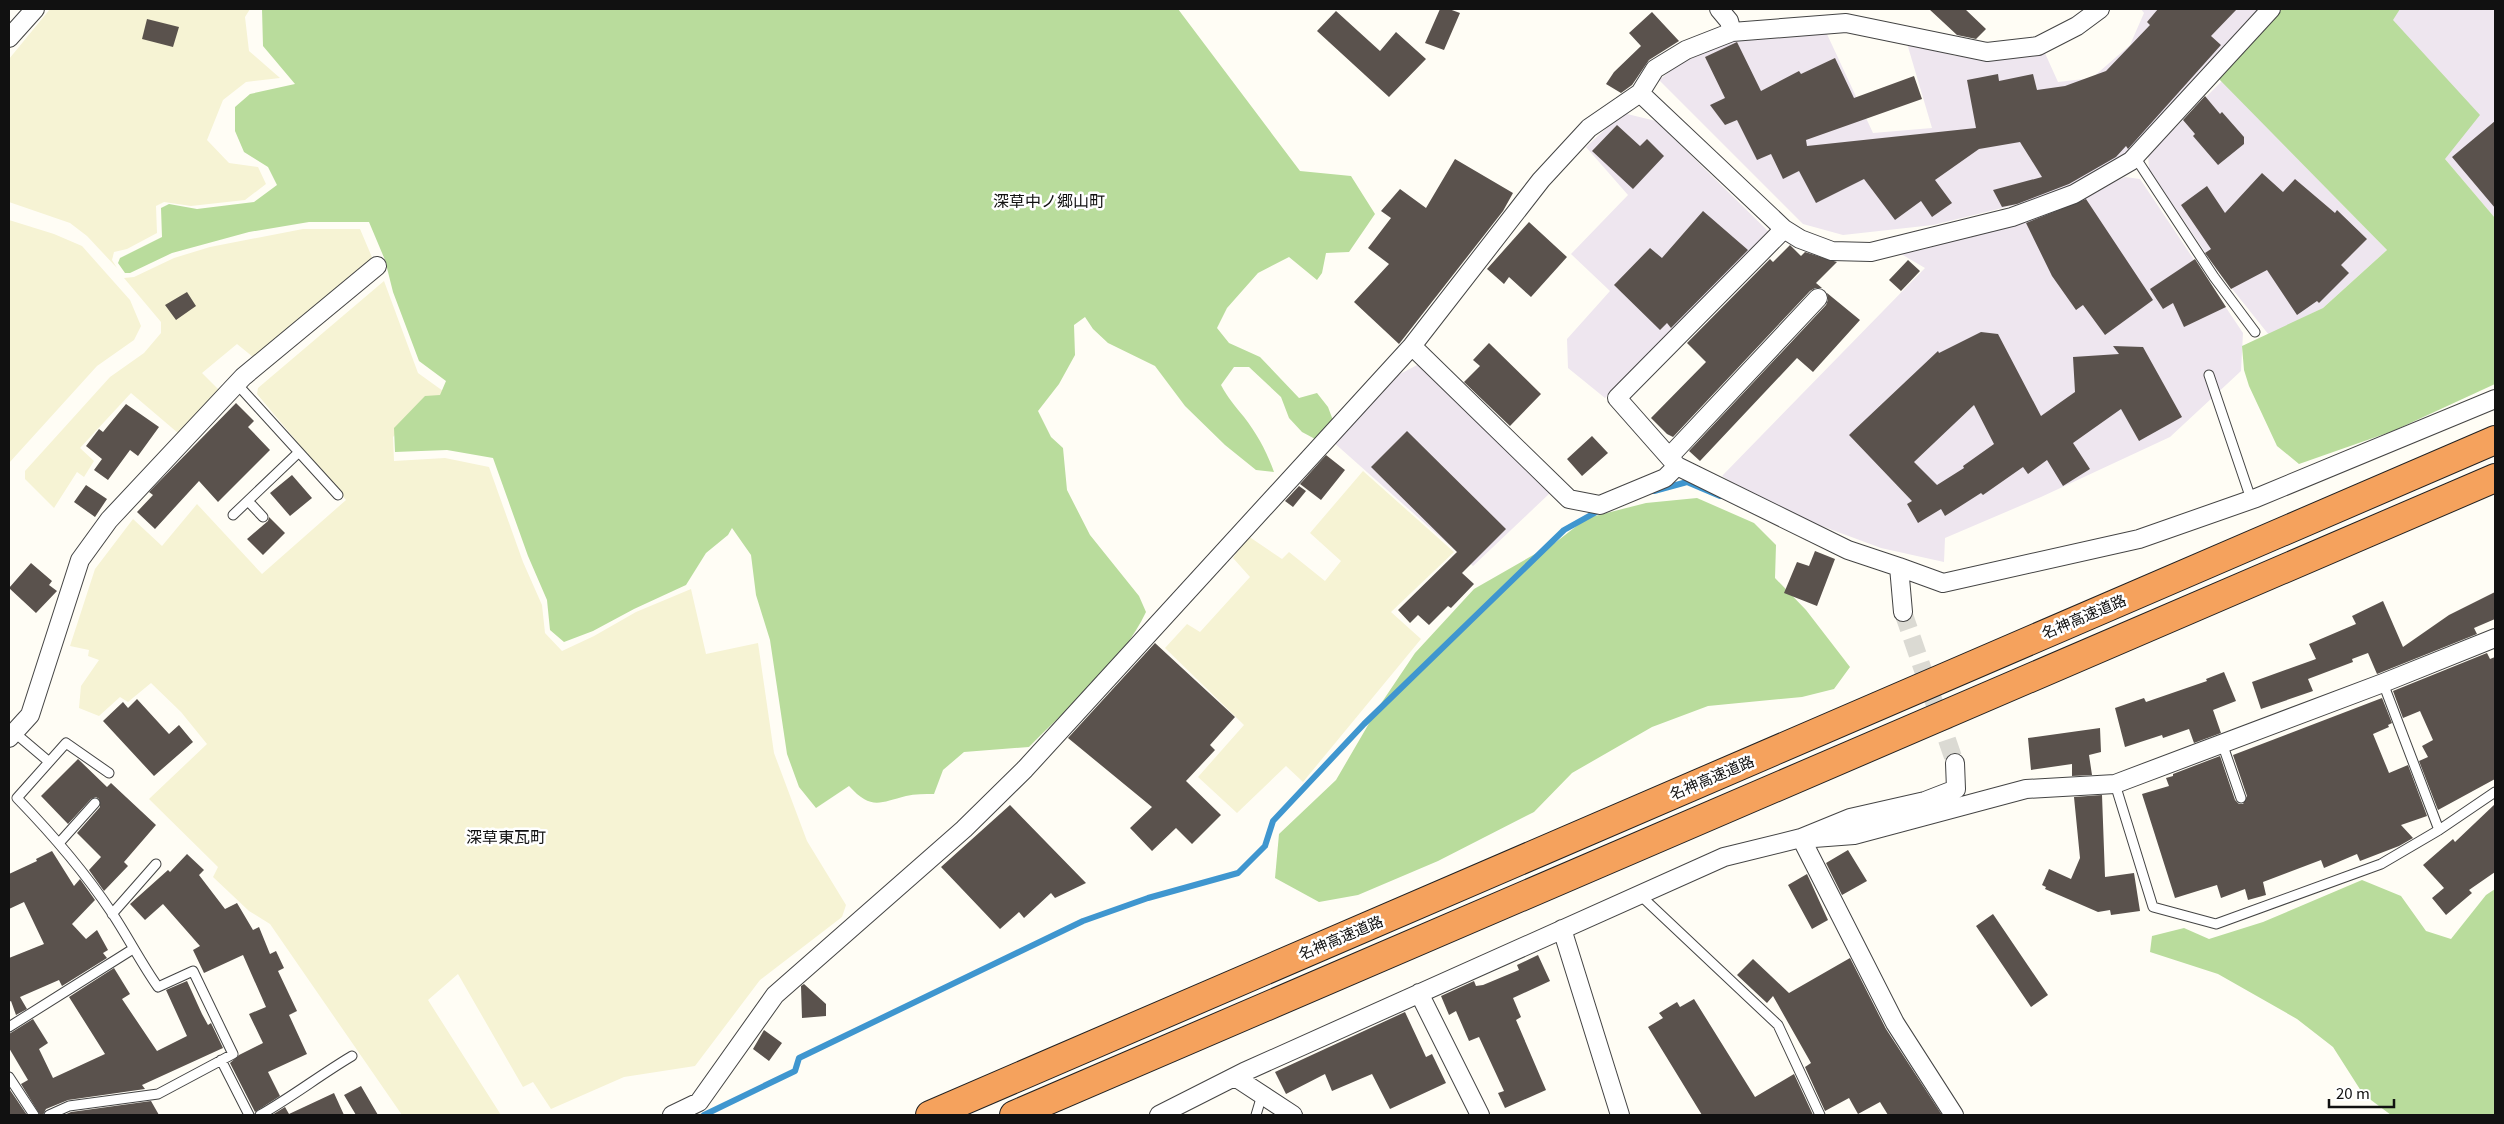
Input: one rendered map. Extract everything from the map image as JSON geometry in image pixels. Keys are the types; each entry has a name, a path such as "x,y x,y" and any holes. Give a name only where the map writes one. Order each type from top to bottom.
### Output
{"highway":[{"name":"名神高速道路","path":"930,1115 2495,440"},
{"path":"1014,1115 2495,478"}],"street":[{"path":"9,38 34,9"},
{"path":"1719,9 1729,21 1732,32"},
{"path":"672,1115 699,1102 775,996 964,829 1025,769 1412,346 1541,180 1589,128 1640,93 1655,69 1686,50 1732,32 1846,22 1987,52 2038,46 2077,26 2100,9"},
{"path":"1640,93 1784,229 1800,239 1832,251 1871,252 2030,210 2074,194 2135,156 2271,9"},
{"path":"1784,229 1617,398 1673,461 1848,550 1943,583 2139,539 2251,499 2495,399"},
{"path":"12,736 30,715 80,560 109,520 236,383 377,266"},
{"path":"1412,346 1569,499 1600,506 1665,478 1673,461 1818,298"},
{"path":"1899,567 1903,612"},
{"path":"1801,838 1854,836 2026,789 2115,784 2383,683 2495,638"},
{"path":"1159,1115 1235,1076 1724,857 1801,838 1850,818 1925,801 1956,789 1955,762"},
{"path":"1801,838 1895,1022 1954,1115"},
{"path":"1562,929 1620,1115"},
{"path":"1419,993 1480,1115"},
{"path":"1235,1076 1293,1115"}],"lane":[{"path":"2135,156 2214,277 2255,332"},
{"path":"2209,375 2251,499"},
{"path":"236,383 338,495"},
{"path":"233,515 299,452"},
{"path":"248,501 263,517"},
{"path":"2383,683 2439,830"},
{"path":"12,736 48,761"},
{"path":"49,1115 69,1106 158,1094 233,1054 193,971 158,988 112,914 60,842 17,798 66,743 109,773"},
{"path":"2222,743 2241,798"},
{"path":"2115,784 2153,907 2216,924 2381,864 2439,830 2495,792"},
{"path":"60,842 95,803"},
{"path":"112,914 156,864"},
{"path":"1640,895 1778,1025 1820,1115"},
{"path":"9,1027 133,949"},
{"path":"260,1115 300,1093 310,1082 352,1056"},
{"path":"221,1060 249,1115"},
{"path":"10,1082 34,1115"},
{"path":"1256,1115 1262,1095"}],"shaded area":[{"path":"50,9 250,9 245,17 249,51 280,78 246,82 223,100 207,140 229,163 258,167 266,184 245,200 191,206 164,202 156,206 157,233 127,249 114,252 112,260 117,268 87,236 70,223 9,202 9,59"},
{"path":"2141,9 2262,9 2117,163 2055,195 1933,225 1843,235 1803,224 1659,80 1683,61 1737,40 1826,32 1873,133 1932,128 1906,40 1955,56 2044,51 2058,82 2092,78 2130,45 2144,13"},
{"path":"2393,9 2495,9 2495,218 2445,159 2387,21"},
{"path":"2222,81 2387,250 2323,308 2269,335 2217,270 2149,169 2148,155"},
{"path":"1623,113 1656,121 1769,232 1688,321 1605,398 1568,368 1567,339 1610,291 1571,254 1628,195 1586,147"},
{"path":"2125,177 2140,179 2243,333 2241,371 2170,437 2041,497 1945,538 1944,562 1881,548 1768,506 1722,476 1925,268 1896,251 2071,202"},
{"path":"9,220 54,234 82,246 130,300 141,326 134,340 97,366 9,463"},
{"path":"303,229 360,229 374,262 253,357 237,344 202,373 219,390 178,433 131,393 80,448 94,461 84,477 77,472 54,508 25,479 25,471 110,377 144,353 161,333 161,322 124,278 134,277 174,258 210,247"},
{"path":"384,281 418,373 443,391 438,405 423,406 393,437 394,461 445,458 489,467 523,562 542,605 545,633 562,651 594,636 636,612 691,589 706,654 758,643 774,753 807,841 846,905 842,917 760,980 695,1066 624,1077 551,1109 533,1082 523,1087 458,974 428,1000 501,1115 402,1115 270,924 249,911 213,877 218,867 149,799 207,744 181,712 151,683 128,702 120,697 99,716 79,708 81,686 99,660 88,656 89,650 70,646 95,569 133,519 162,546 197,504 262,574 346,500 257,394 258,388"},
{"path":"1421,363 1550,493 1473,566 1332,441 1400,374"},
{"path":"1363,471 1454,552 1391,612 1421,639 1303,782 1286,766 1237,813 1198,777 1244,725 1165,648 1187,624 1200,632 1250,577 1233,558 1248,536 1282,559 1289,552 1325,581 1341,561 1310,533"}],"green space":[{"path":"262,9 1178,9 1300,171 1351,176 1375,214 1349,252 1326,253 1322,273 1317,280 1289,257 1258,273 1227,308 1217,328 1229,343 1260,357 1299,398 1317,393 1328,407 1334,423 1317,440 1302,432 1289,418 1281,397 1249,367 1234,367 1221,385 1249,423 1274,472 1256,470 1225,445 1185,406 1155,366 1108,343 1093,329 1085,317 1074,325 1075,355 1059,384 1038,411 1051,437 1063,448 1067,490 1090,535 1139,596 1146,612 1136,631 1109,667 1029,747 964,752 943,770 934,794 909,795 876,803 863,799 849,786 816,808 799,787 787,754 770,640 756,595 751,555 732,528 728,535 706,553 686,585 634,609 593,631 564,642 550,630 547,600 528,556 493,458 447,450 395,452 394,428 425,396 440,395 446,381 419,361 393,292 385,260 369,222 309,222 249,232 172,253 130,273 125,273 118,263 120,258 162,237 161,208 169,204 197,209 254,202 277,185 268,167 244,152 235,131 235,107 250,94 295,84 263,46"},
{"path":"2280,9 2400,9 2393,20 2480,115 2445,159 2495,218 2495,384 2393,431 2299,464 2277,446 2249,386 2244,370 2242,346 2323,308 2387,250 2216,76"},
{"path":"1697,498 1754,523 1776,545 1775,578 1806,610 1850,667 1834,689 1802,697 1708,706 1652,727 1572,773 1534,812 1438,861 1358,895 1319,902 1275,878 1279,834 1336,780 1378,708 1415,653 1474,589 1556,542 1587,518 1646,503"},
{"path":"2362,880 2401,896 2426,931 2451,939 2486,895 2495,889 2495,1115 2391,1115 2363,1094 2333,1047 2297,1019 2218,974 2150,952 2152,936 2184,928 2209,939 2263,922"}],"building":[{"path":"1440,9 1449,9 1460,13 1444,50 1425,43"},
{"path":"1929,9 1965,9 1986,29 1976,39 1957,35"},
{"path":"2158,9 2237,9 2211,36 2221,45 2128,149 2126,146 2116,157 2069,184 2017,204 2002,207 1993,190 2042,177 2020,142 1979,149 1935,180 1952,203 1932,217 1921,201 1895,220 1864,179 1816,203 1799,171 1783,179 1771,154 1757,160 1737,120 1725,125 1710,105 1725,98 1705,57 1737,42 1761,91 1799,71 1801,74 1835,58 1854,98 1914,76 1922,99 1806,140 1807,146 1976,128 1967,80 1998,74 1999,81 2033,74 2037,90 2065,86 2106,71 2150,25 2147,22"},
{"path":"1336,11 1380,51 1396,32 1426,59 1389,97 1317,31"},
{"path":"1652,12 1679,41 1649,60 1632,85 1621,93 1606,84 1614,72 1641,46 1629,33"},
{"path":"147,19 179,27 173,47 142,39"},
{"path":"2205,96 2220,114 2222,112 2244,137 2244,144 2218,165 2193,136 2195,134 2183,120"},
{"path":"2495,121 2495,208 2452,157"},
{"path":"1617,125 1640,146 1647,139 1664,156 1633,189 1592,151"},
{"path":"1455,159 1513,193 1503,211 1399,344 1354,302 1389,264 1368,248 1391,218 1381,211 1400,189 1426,208"},
{"path":"2262,173 2283,192 2295,179 2335,213 2337,210 2367,239 2341,265 2349,273 2319,303 2317,301 2297,315 2267,270 2231,289 2205,253 2211,249 2181,205 2207,186 2225,213"},
{"path":"2086,199 2153,300 2105,335 2083,305 2076,310 2052,276 2026,223"},
{"path":"1703,211 1748,250 1671,328 1667,323 1660,330 1614,285 1650,248 1662,258"},
{"path":"1529,222 1567,257 1531,297 1509,277 1504,284 1487,269"},
{"path":"1790,245 1801,256 1805,252 1837,262 1816,283 1822,288 1815,288 1810,291 1673,437 1667,434 1651,418 1706,362 1687,343 1770,259 1773,262"},
{"path":"2195,259 2226,307 2184,327 2173,303 2163,309 2150,289"},
{"path":"1908,260 1920,271 1901,291 1889,280"},
{"path":"187,292 196,306 176,320 165,305"},
{"path":"1827,293 1860,320 1813,372 1797,358 1700,461 1689,451 1826,305 1828,300"},
{"path":"1981,332 1998,334 2041,416 2075,392 2073,357 2119,354 2113,346 2143,347 2182,417 2139,441 2121,409 2073,443 2090,469 2063,486 2047,460 2028,474 2023,467 1983,495 1981,493 1945,516 1941,509 1918,523 1907,504 1912,501 1849,435 1938,351 1939,353","holes":["1974,405 1994,444 1963,466 1964,468 1937,485 1914,462"]},
{"path":"1489,343 1541,394 1510,426 1464,382 1480,366 1473,360"},
{"path":"236,403 254,421 248,427 270,450 218,502 199,481 155,529 137,512 153,495 149,492"},
{"path":"126,404 159,427 138,456 130,450 108,480 94,470 102,459 86,446 99,429 103,432"},
{"path":"1407,431 1506,529 1462,573 1474,584 1451,608 1448,606 1429,625 1418,615 1410,623 1398,610 1457,552 1371,467"},
{"path":"1592,436 1608,453 1582,476 1567,459"},
{"path":"1326,455 1345,470 1321,500 1300,484"},
{"path":"292,475 312,498 290,516 270,493"},
{"path":"86,485 107,499 95,517 74,502"},
{"path":"1299,486 1306,491 1293,507 1285,501"},
{"path":"269,517 285,533 263,555 247,539 268,521"},
{"path":"1815,551 1835,559 1817,606 1784,593 1797,562 1809,566"},
{"path":"31,563 52,581 49,585 57,591 36,613 9,588"},
{"path":"2495,592 2495,619 2474,628 2477,634 2377,674 2368,653 2352,659 2353,662 2308,679 2313,691 2261,709 2252,682 2316,659 2309,644 2356,624 2352,616 2383,601 2403,647 2449,615"},
{"path":"1155,643 1235,717 1210,745 1215,750 1186,781 1221,815 1192,844 1176,828 1152,851 1130,828 1152,807 1068,738"},
{"path":"2487,653 2490,659 2495,657 2495,779 2438,810 2419,761 2428,757 2422,746 2433,740 2420,711 2403,718 2393,691"},
{"path":"2224,672 2236,701 2213,710 2221,733 2194,743 2189,729 2163,738 2162,735 2125,747 2115,708 2144,698 2146,702 2207,681 2206,679"},
{"path":"2382,698 2392,723 2388,725 2389,727 2373,734 2389,773 2408,765 2427,816 2401,825 2413,838 2399,846 2360,861 2357,854 2324,868 2321,860 2263,882 2266,895 2248,900 2245,889 2221,898 2217,885 2175,898 2142,794 2169,786 2166,778 2220,756 2235,800 2239,804 2243,804 2247,796 2233,755"},
{"path":"137,699 169,734 179,725 193,742 154,776 103,721 123,702 128,708"},
{"path":"2100,728 2101,752 2089,755 2092,775 2072,776 2072,764 2031,770 2028,738"},
{"path":"78,759 107,787 111,783 156,825 124,862 128,866 104,891 89,870 101,857 77,833 100,807 99,799 96,797 91,799 68,824 41,796"},
{"path":"2102,795 2105,877 2134,873 2140,911 2111,915 2110,910 2098,912 2045,889 2046,887 2042,885 2049,869 2071,879 2080,858 2074,797"},
{"path":"2495,804 2495,872 2469,890 2472,893 2446,915 2432,898 2444,888 2423,865 2453,839 2455,842"},
{"path":"1010,805 1086,883 1055,898 1051,893 1024,918 1019,912 1000,929 941,867"},
{"path":"1848,850 1867,881 1842,895 1826,863"},
{"path":"52,851 74,886 80,879 95,900 72,924 86,939 97,930 108,950 103,953 107,958 62,986 59,980 20,997 27,1009 16,1015 11,1001 9,1002 9,958 44,944 24,902 9,909 9,874 37,861 36,859"},
{"path":"187,854 204,870 199,875 225,909 237,903 253,930 259,927 270,954 276,951 284,968 278,971 297,1011 289,1015 307,1054 268,1072 280,1096 255,1112 230,1063 239,1055 263,1043 249,1014 266,1007 243,955 204,973 193,950 200,946 163,904 145,920 130,904 168,870 170,872"},
{"path":"1807,874 1828,920 1812,929 1788,885"},
{"path":"1993,914 2048,995 2031,1007 1976,926"},
{"path":"1538,955 1550,981 1513,998 1521,1017 1516,1020 1546,1090 1505,1108 1498,1093 1504,1091 1479,1037 1469,1041 1456,1011 1449,1015 1441,996 1474,981 1476,986 1483,985 1519,970 1517,965"},
{"path":"1850,958 1886,1029 1942,1115 1888,1115 1880,1102 1858,1114 1849,1098 1825,1111 1805,1067 1811,1063 1773,996 1767,1003 1737,975 1753,959 1789,993"},
{"path":"114,968 130,994 122,999 157,1051 187,1036 166,990 187,981 202,1014 208,1025 211,1023 223,1048 142,1085 145,1089 68,1100 46,1109 43,1115 40,1115 21,1084 28,1080 9,1048 9,1034 33,1019 48,1043 39,1049 53,1078 105,1054 69,997"},
{"path":"804,984 826,1004 826,1016 802,1018 801,986"},
{"path":"1694,999 1755,1097 1794,1074 1813,1115 1702,1115 1648,1027 1663,1018 1659,1013 1677,1002 1680,1007"},
{"path":"1405,1012 1426,1057 1432,1054 1446,1083 1390,1109 1372,1074 1332,1091 1325,1074 1286,1094 1275,1072"},
{"path":"764,1030 782,1043 769,1061 753,1049"},
{"path":"361,1086 378,1115 356,1115 344,1095"},
{"path":"10,1090 27,1115 9,1115"},
{"path":"334,1093 344,1115 272,1115 285,1107 289,1114"},
{"path":"151,1101 159,1115 64,1115 71,1112"}],"waterway":[{"path":"1654,491 1687,482 1720,496"},
{"path":"704,1115 795,1071 799,1058 1083,921 1148,898 1238,873 1265,846 1273,821 1364,724 1564,530 1600,510"}],"tunnel":[{"path":"1903,612 1955,763"}],"district":[{"name":"深草中ノ郷山町","path":"1049,201"},
{"name":"深草東瓦町","path":"506,837"}]}
